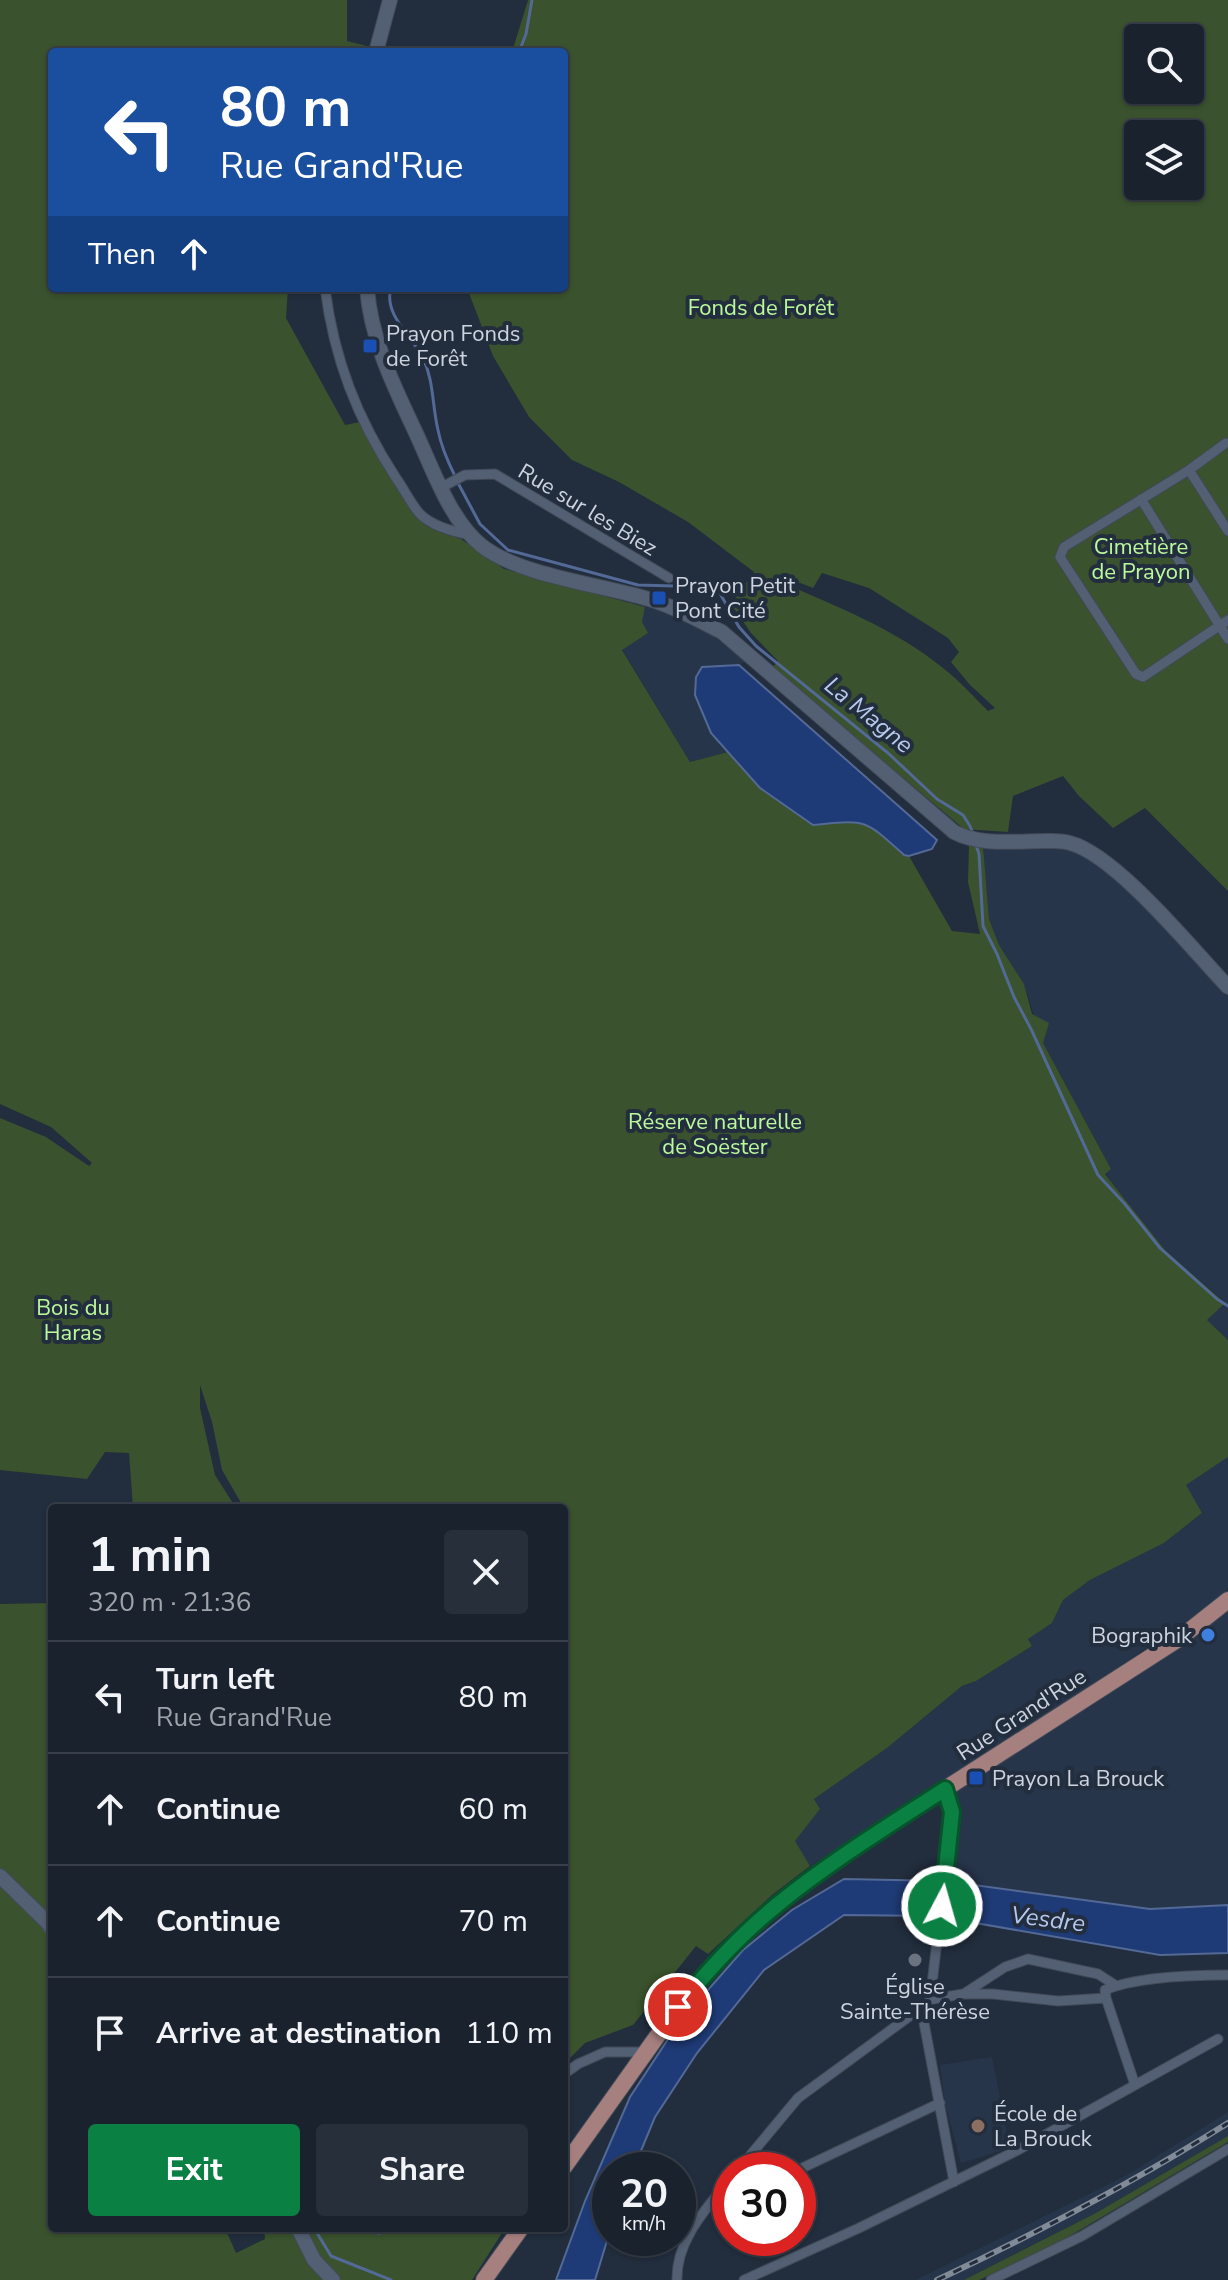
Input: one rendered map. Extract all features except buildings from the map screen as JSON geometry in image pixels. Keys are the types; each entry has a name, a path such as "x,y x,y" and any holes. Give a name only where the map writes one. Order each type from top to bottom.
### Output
{"main road":[{"path":"377,48 390,0"},
{"path":"368,292 373,334 387,371 447,484 458,519 482,546 517,566 654,601 722,632 954,832 973,838 1068,842 1094,853 1142,896 1228,987"},
{"name":"Rue Grand'Rue","path":"568,2161 678,2007 715,1963 762,1918 875,1834 1180,1638 1228,1600"},
{"path":"0,1876 48,1923"},
{"path":"300,2232 314,2260 333,2280"},
{"path":"484,2280 518,2232"}],"street":[{"path":"326,292 336,351 361,418 378,451 421,515 449,531 472,535"},
{"path":"1224,623 1143,677 1136,674 1060,557 1064,547 1189,470 1226,443"},
{"path":"1189,470 1228,531"},
{"name":"Rue sur les Biez","path":"447,484 465,475 495,474 669,578"},
{"path":"1141,499 1224,623 1228,639"},
{"path":"933,1999 932,1984 952,1812 945,1789"},
{"path":"963,1994 1005,1967 1028,1959 1098,1974 1115,1985"},
{"path":"1135,2085 1105,1990 1115,1985 1194,1975 1228,1975"},
{"path":"753,2152 798,2098 933,1999 963,1994 1058,2001 1106,1998"},
{"path":"921,2007 954,2182"},
{"path":"744,2280 1018,2150 1218,2039"},
{"path":"568,2071 605,2052 645,2052"},
{"path":"816,2162 940,2103"},
{"path":"991,2280 1082,2236 1228,2149"},
{"path":"677,2280 679,2257 687,2235 712,2202"}],"shaded area":[{"path":"645,607 665,610 710,629 746,661 739,665 702,667 711,733 728,752 690,762 622,649 648,633 641,622"},
{"path":"983,846 1070,847 1097,859 1184,944 1228,996 1228,1340 1207,1320 1225,1302 1165,1250 1105,1173 1111,1169 1043,1043 1024,984 999,945 989,919"},
{"path":"1228,1457 1228,1589 1188,1620 1019,1733 810,1866 794,1841 820,1809 814,1799 887,1748 962,1686 976,1681 1032,1646 1027,1639 1052,1623 1063,1600 1090,1580 1164,1543 1202,1513 1182,1487"},
{"path":"1228,1611 1228,1905 1150,1909 945,1881 957,1789 1186,1643"},
{"name":"École de La Brouck","path":"992,2057 1010,2148 961,2163 945,2104 940,2065"},
{"path":"1228,2112 1228,2136 1094,2214 964,2280 916,2280 1127,2175"}],"green space":[{"path":"0,0 347,0 347,41 367,48 48,48 48,292 288,292 286,318 345,425 360,422 420,518 435,530 461,539 504,569 645,607 642,622 648,633 622,650 690,762 728,752 760,788 813,825 855,822 871,828 909,856 952,931 980,934 968,882 969,845 983,846 989,919 999,945 1024,984 1032,1014 1049,1023 1043,1043 1111,1169 1105,1174 1165,1250 1225,1303 1207,1320 1228,1340 1228,1457 1186,1485 1202,1513 1164,1543 1090,1580 1063,1600 1052,1623 1028,1639 1032,1646 976,1681 962,1686 887,1748 814,1799 820,1809 795,1841 810,1866 772,1895 708,1954 696,1946 633,2025 585,2043 568,2060 568,1504 242,1504 222,1470 200,1385 200,1408 215,1475 233,1504 133,1504 129,1453 105,1452 87,1479 0,1470 0,1118 46,1137 89,1166 92,1163 51,1127 0,1104"},
{"path":"528,0 1228,0 1228,891 1145,808 1113,828 1063,776 1013,796 1008,832 964,829 772,668 778,661 751,633 731,604 754,572 688,522 619,482 572,460 529,417 493,356 469,292 568,292 568,48 513,48","holes":["822,573 869,588 948,638 959,652 951,662 995,708 988,711 949,673 905,641 779,581 780,575 813,588"]},
{"path":"48,1603 48,2232 227,2232 236,2253 265,2239 264,2232 501,2232 472,2280 0,2280 0,1604"},
{"path":"1228,2136 1228,2142 1048,2249 979,2280 964,2280 1094,2214"}],"water":[{"path":"739,665 937,840 932,849 904,855 863,824 813,825 760,788 711,733 695,695 696,677 702,667"},
{"name":"Vesdre","path":"844,1879 945,1881 1150,1909 1228,1905 1228,1953 1160,1955 935,1916 844,1915 764,1970 697,2053 655,2117 640,2152 606,2152 630,2097 678,2024 743,1950 792,1910"},
{"name":"Vesdre","path":"592,2185 592,2256 602,2256 595,2280 556,2280"}],"waterway":[{"name":"La Magne","path":"521,48 532,0"},
{"name":"La Magne","path":"391,292 395,316 427,367 439,436 455,476"},
{"name":"La Magne","path":"458,483 480,524 508,550 638,585 710,587 718,590 739,627 756,646 888,753 937,799 963,815 973,834"},
{"name":"La Magne","path":"976,845 983,926 1098,1175 1160,1248 1228,1306"},
{"path":"44,1929 48,1933"},
{"path":"316,2232 331,2256 391,2280"}],"railway":[{"path":"937,2280 1085,2206 1228,2123"}],"place":[{"name":"Prayon Fonds de Forêt","path":"370,346"},
{"name":"Prayon Petit Pont Cité","path":"659,598"},
{"name":"Bographik","path":"1208,1635"},
{"name":"Prayon La Brouck","path":"976,1778"},
{"name":"Église Sainte-Thérèse","path":"915,1960"},
{"name":"École de La Brouck","path":"978,2126"}],"route":[{"path":"678,2007 715,1963 778,1903 945,1789 952,1812 942,1906"}],"park label":[{"name":"Fonds de Forêt","path":"761,307"},
{"name":"Cimetière de Prayon","path":"1141,558"},
{"name":"Réserve naturelle de Soëster","path":"715,1134"},
{"name":"Bois du Haras","path":"73,1320"}]}
